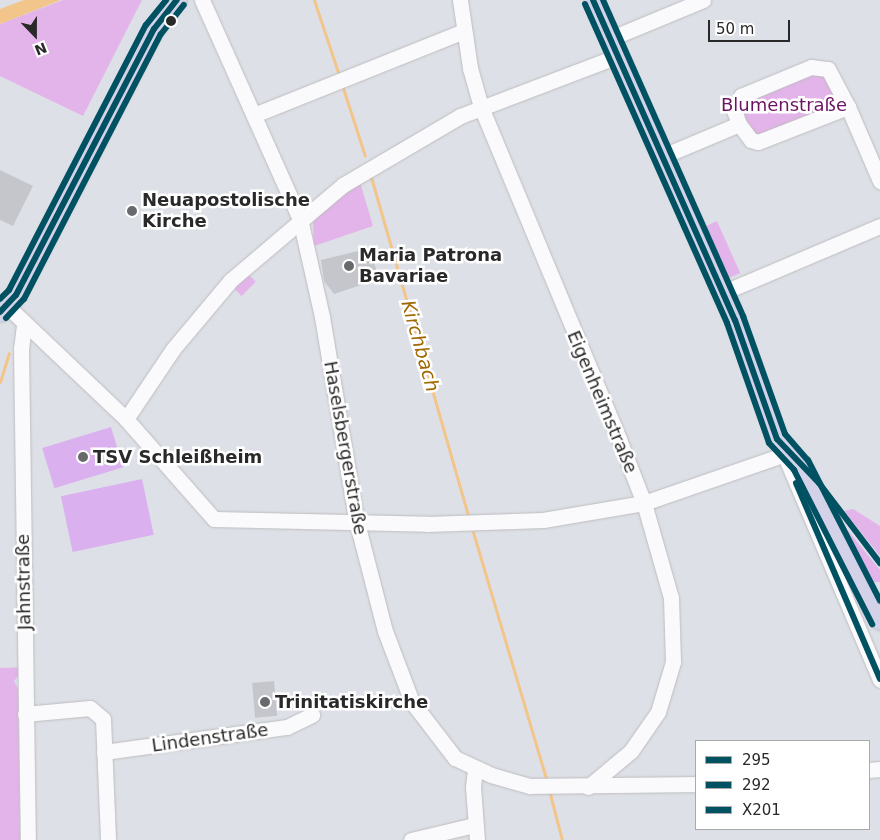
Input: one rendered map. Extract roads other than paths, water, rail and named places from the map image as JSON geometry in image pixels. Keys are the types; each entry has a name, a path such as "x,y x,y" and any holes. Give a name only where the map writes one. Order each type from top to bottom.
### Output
{"main road":[{"path":"4,309 16,295 154,29 177,0"},
{"path":"593,0 722,293 762,392 775,403 788,454 880,620"}],"street":[{"name":"Haselsbergerstraße","path":"202,0 300,219 322,317 356,519 384,631 412,702 439,741 455,758 476,770 530,786 588,787 695,784"},
{"name":"Eigenheimstraße","path":"460,0 464,31 481,107 644,503 671,598 673,662 658,712 641,741 588,787"},
{"path":"609,39 704,0"},
{"path":"254,115 464,31"},
{"path":"126,419 201,313 249,261 300,219 379,161 481,107 618,56"},
{"path":"848,107 758,142 751,140 739,124 734,110 741,96 811,67 821,66 832,73 848,107 880,181"},
{"path":"662,156 739,124"},
{"path":"722,293 880,226"},
{"path":"4,309 24,325 126,419 214,519 356,519 427,524 543,520 644,503 788,454 880,680"},
{"name":"Jahnstraße","path":"24,325 21,348 28,840"},
{"path":"26,714 90,708 103,719 108,840"},
{"name":"Lindenstraße","path":"104,752 287,728 312,715"},
{"path":"476,770 474,824 477,840"},
{"path":"411,840 474,824"}],"waterway":[{"name":"Kirchbach","path":"314,0 338,72"},
{"name":"Kirchbach","path":"343,88 365,156"},
{"name":"Kirchbach","path":"371,177 468,516"},
{"path":"0,382 9,353"},
{"name":"Kirchbach","path":"473,532 546,779"},
{"name":"Kirchbach","path":"550,794 562,840"}],"place":[{"name":"Neuapostolische Kirche","path":"132,211"},
{"name":"Maria Patrona Bavariae","path":"349,266"},
{"name":"TSV Schleißheim","path":"83,457"},
{"name":"Trinitatiskirche","path":"265,702"}],"park label":[{"name":"Blumenstraße","path":"784,105"}]}
